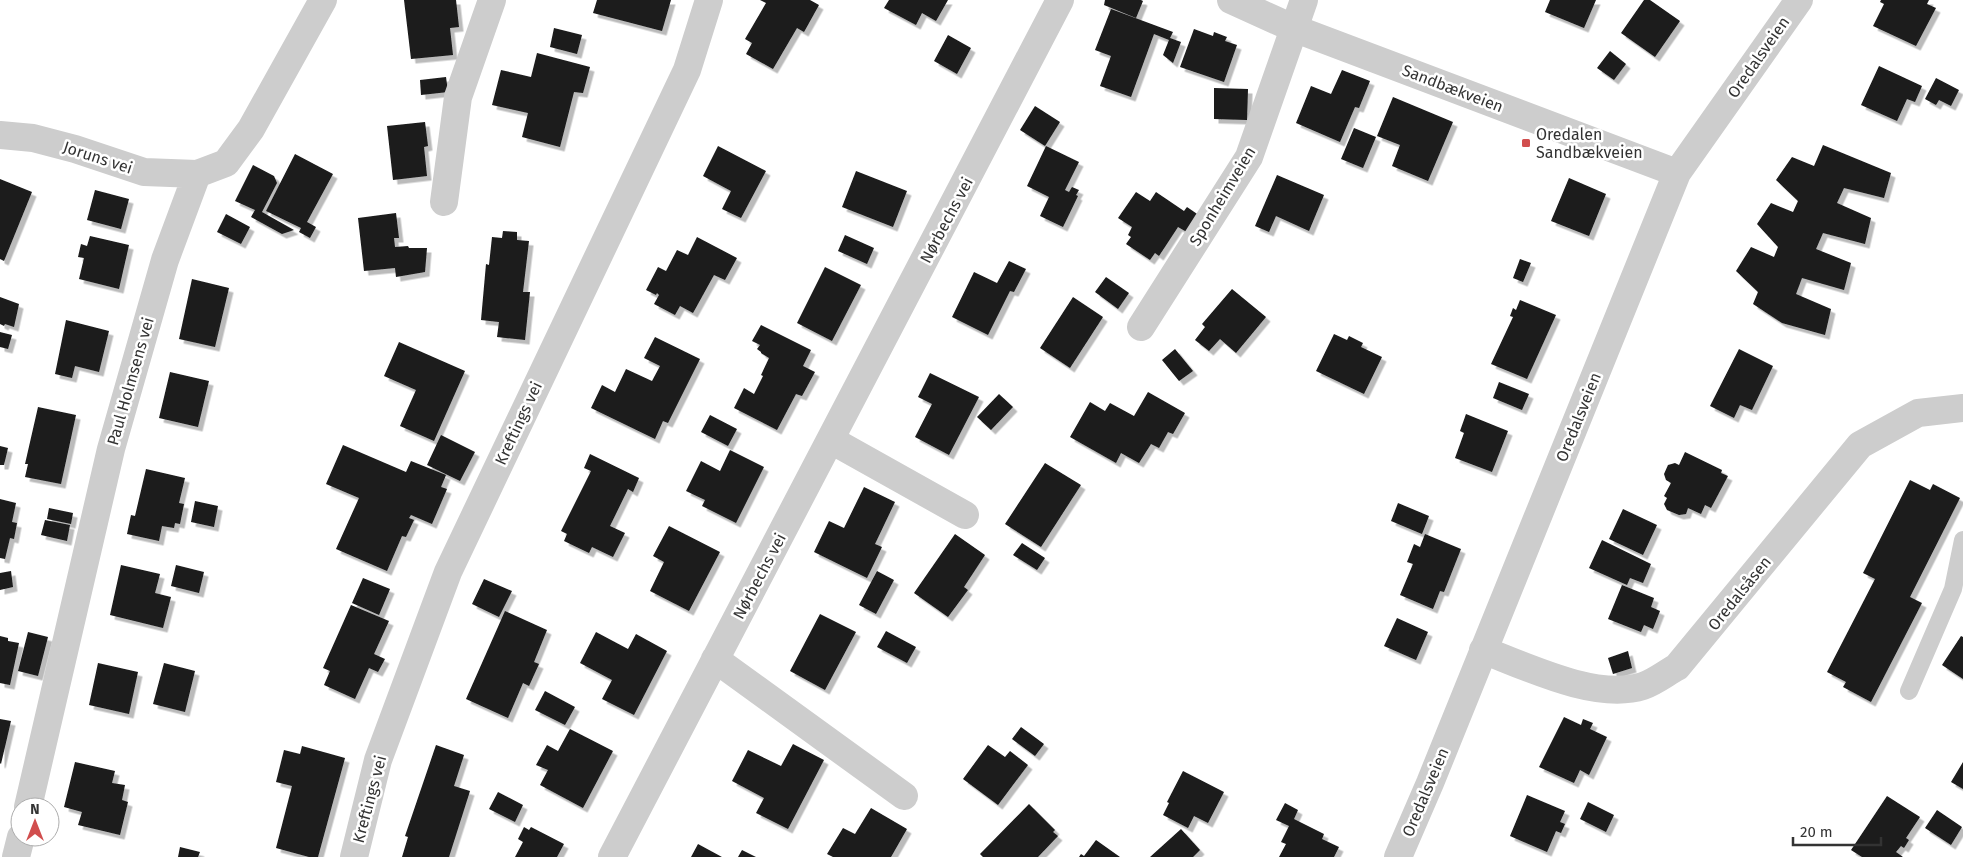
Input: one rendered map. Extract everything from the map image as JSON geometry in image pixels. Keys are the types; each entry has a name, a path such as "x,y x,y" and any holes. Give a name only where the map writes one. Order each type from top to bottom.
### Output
{"street":[{"path":"197,174 226,163 251,129 323,0"},
{"path":"444,202 458,97 492,0"},
{"name":"Kreftings vei","path":"354,857 378,760 448,572 687,70 709,0"},
{"name":"Nørbechs vei","path":"612,857 1060,0"},
{"name":"Sandbækveien","path":"1231,0 1293,28 1677,173"},
{"name":"Sponheimveien","path":"1141,326 1249,157 1304,0"},
{"name":"Oredalsveien","path":"1398,857 1430,783 1677,173 1799,0"},
{"name":"Joruns vei","path":"0,135 33,138 75,149 144,172 197,174"},
{"name":"Paul Holmsens vei","path":"30,797 111,449 165,260 197,174"},
{"name":"Oredalsåsen","path":"1483,650 1575,684 1610,690 1643,686 1677,668 1860,445 1918,414 1963,408"},
{"path":"831,440 965,516"},
{"path":"715,659 904,796"}],"lane":[{"path":"1909,691 1954,589 1963,540"}],"building":[{"path":"404,0 456,0 459,27 450,28 453,55 411,59"},
{"path":"597,0 671,0 662,31 593,13"},
{"path":"760,0 810,0 819,5 804,32 797,28 773,69 746,54 752,43 745,39 766,3"},
{"path":"889,0 948,0 936,21 922,13 916,25 884,8"},
{"path":"1105,0 1143,1 1136,18 1104,5"},
{"path":"1550,0 1596,0 1584,28 1545,12"},
{"path":"1644,0 1650,0 1680,21 1655,57 1621,33"},
{"path":"1881,0 1929,0 1927,4 1936,8 1916,46 1873,26 1884,4 1880,2"},
{"path":"1111,9 1173,32 1170,38 1181,42 1173,63 1163,55 1169,40 1154,34 1131,97 1100,86 1111,56 1095,50"},
{"path":"554,28 582,35 577,54 550,47"},
{"path":"1194,29 1213,36 1214,32 1227,37 1225,41 1237,45 1224,82 1180,67"},
{"path":"948,35 971,48 957,74 934,61"},
{"path":"1610,51 1626,64 1614,80 1597,68"},
{"path":"537,53 590,67 583,93 574,92 560,147 522,137 528,113 492,105 501,70 531,77"},
{"path":"1879,66 1922,86 1915,102 1907,99 1897,121 1861,105"},
{"path":"1342,70 1370,81 1359,108 1355,107 1340,142 1296,123 1311,86 1331,94"},
{"path":"446,77 448,92 421,95 420,80"},
{"path":"1936,78 1959,90 1951,106 1939,100 1936,105 1925,99"},
{"path":"1214,88 1248,89 1247,120 1214,119"},
{"path":"1393,97 1453,122 1428,181 1392,166 1400,145 1377,136"},
{"path":"1035,106 1060,122 1045,146 1020,130"},
{"path":"425,122 428,146 424,147 427,176 393,180 387,126"},
{"path":"1354,128 1376,137 1363,168 1341,159"},
{"path":"1823,145 1891,173 1884,198 1844,188 1837,203 1871,218 1865,244 1823,233 1816,249 1851,263 1844,290 1802,278 1796,294 1831,309 1825,335 1782,323 1753,304 1758,292 1736,271 1751,247 1774,257 1778,247 1757,224 1771,203 1793,212 1798,201 1776,180 1792,157 1814,166"},
{"path":"718,146 766,171 741,218 722,209 731,191 703,176"},
{"path":"1046,146 1079,162 1065,190 1069,192 1072,187 1079,190 1076,195 1078,196 1063,227 1040,216 1049,197 1027,186"},
{"path":"295,154 333,174 307,222 316,227 310,238 299,232 301,228 266,211"},
{"path":"253,165 274,176 277,183 262,212 294,230 282,234 251,217 255,210 235,201"},
{"path":"856,171 907,191 893,227 842,207"},
{"path":"1277,175 1324,195 1309,231 1276,216 1269,232 1255,226"},
{"path":"1569,178 1606,194 1589,236 1551,221"},
{"path":"0,179 32,192 4,261 0,259"},
{"path":"95,190 129,199 121,229 87,220"},
{"path":"1136,192 1150,201 1156,192 1184,211 1187,207 1203,218 1192,235 1178,227 1159,256 1155,253 1150,260 1126,244 1131,237 1128,235 1132,227 1118,218"},
{"path":"396,213 399,238 394,238 395,247 427,248 425,272 396,277 395,268 364,271 358,218"},
{"path":"226,214 250,227 241,244 217,232"},
{"path":"503,231 517,232 517,240 529,241 523,292 530,292 525,340 497,337 499,322 481,320 486,264 489,265 492,237 502,238"},
{"path":"845,235 874,248 867,264 838,251"},
{"path":"90,236 129,245 119,289 79,279 84,258 78,257 81,244 87,246"},
{"path":"697,237 737,258 725,280 714,275 693,313 680,306 675,315 654,304 659,295 646,290 658,267 666,271 677,250 688,255"},
{"path":"1520,259 1531,263 1523,282 1513,278"},
{"path":"1009,261 1026,269 1014,292 1010,291 988,335 952,317 974,272 997,283"},
{"path":"825,267 861,285 832,341 797,323"},
{"path":"1106,277 1129,293 1118,309 1095,292"},
{"path":"192,279 229,288 215,347 179,339"},
{"path":"1232,289 1266,317 1236,353 1220,339 1209,351 1195,340 1205,327 1202,324"},
{"path":"0,297 19,304 14,327 0,324"},
{"path":"1073,297 1103,317 1070,368 1040,348"},
{"path":"1520,300 1556,315 1527,379 1491,364 1513,317 1510,316 1513,308 1516,310"},
{"path":"66,320 109,331 99,372 75,366 72,378 55,374"},
{"path":"761,325 811,350 803,366 815,372 802,396 796,394 777,430 734,408 744,388 754,394 769,358 757,349 760,345 752,341"},
{"path":"0,332 12,335 8,349 0,347"},
{"path":"1334,334 1347,340 1349,336 1363,343 1361,347 1382,357 1364,394 1316,371"},
{"path":"655,337 700,359 668,423 663,421 655,439 591,408 602,385 615,392 626,369 652,381 660,366 644,358"},
{"path":"399,342 465,371 434,441 400,426 416,390 384,376"},
{"path":"1175,349 1193,371 1179,381 1162,360"},
{"path":"1739,349 1773,366 1752,410 1740,405 1734,418 1710,406"},
{"path":"170,372 209,381 198,427 159,418"},
{"path":"930,373 979,397 949,455 915,437 932,404 918,397"},
{"path":"1499,382 1529,394 1522,410 1493,398"},
{"path":"1148,392 1185,413 1173,434 1168,432 1159,448 1151,444 1139,463 1121,453 1116,463 1070,437 1090,402 1105,411 1110,403 1134,416"},
{"path":"999,394 1013,407 991,430 977,417"},
{"path":"38,407 76,415 61,484 25,477 28,464 25,464"},
{"path":"1466,414 1508,431 1492,472 1455,458 1464,433 1460,431"},
{"path":"710,415 737,429 728,446 701,432"},
{"path":"441,435 475,452 460,481 427,465"},
{"path":"343,445 406,472 411,461 446,475 441,487 447,489 432,524 411,515 409,518 414,520 406,537 402,536 387,571 336,549 359,498 326,484"},
{"path":"0,446 8,448 4,465 0,465"},
{"path":"730,450 764,467 736,523 702,506 705,500 686,491 701,461 720,471"},
{"path":"1685,452 1722,470 1721,473 1728,476 1711,508 1705,505 1701,514 1688,508 1686,514 1679,515 1667,510 1664,504 1667,498 1664,496 1671,483 1666,480 1664,474 1668,465 1675,463 1679,465"},
{"path":"590,454 639,478 633,492 628,489 610,526 625,533 613,557 592,547 589,553 564,541 567,534 561,531 591,471 584,468"},
{"path":"1045,463 1081,485 1041,547 1005,524"},
{"path":"146,469 185,478 179,503 184,504 180,524 175,523 174,528 162,526 159,541 127,534 131,515 135,516"},
{"path":"1910,480 1930,490 1933,484 1960,498 1910,597 1922,603 1871,702 1843,687 1846,682 1827,672 1875,579 1863,573"},
{"path":"864,487 895,502 875,544 882,547 867,578 814,552 829,521 844,528"},
{"path":"0,499 16,503 12,522 17,523 14,539 10,538 5,559 0,558"},
{"path":"195,501 218,506 214,527 191,522"},
{"path":"1398,503 1429,516 1422,534 1391,521"},
{"path":"49,508 73,513 71,524 47,519"},
{"path":"1623,509 1657,525 1643,555 1609,539"},
{"path":"45,520 70,525 67,541 41,535"},
{"path":"669,526 720,552 689,611 650,591 664,562 653,556"},
{"path":"955,534 985,555 964,587 968,590 948,617 914,593"},
{"path":"1425,534 1461,549 1444,592 1440,591 1433,609 1400,595 1413,564 1407,562 1414,544 1420,547"},
{"path":"1602,540 1651,564 1643,583 1630,578 1627,585 1589,568"},
{"path":"1022,543 1045,558 1037,570 1013,555"},
{"path":"121,565 160,574 155,593 171,597 163,628 110,615"},
{"path":"176,565 204,572 199,593 171,586"},
{"path":"11,571 13,587 0,590 0,573"},
{"path":"877,571 894,580 876,614 859,605"},
{"path":"363,578 390,589 379,615 352,603"},
{"path":"484,579 512,591 499,617 472,604"},
{"path":"1622,585 1654,598 1651,607 1660,611 1653,629 1644,625 1641,632 1608,619"},
{"path":"351,605 389,621 374,654 385,659 378,672 369,668 355,699 324,685 330,671 323,668"},
{"path":"505,611 547,630 534,662 539,664 529,686 523,683 508,718 466,699"},
{"path":"820,614 856,632 825,690 790,671"},
{"path":"1397,618 1428,632 1416,660 1384,646"},
{"path":"886,631 916,647 907,663 877,647"},
{"path":"28,632 48,637 38,676 18,671"},
{"path":"596,632 628,649 636,634 667,651 634,715 602,699 612,680 580,663"},
{"path":"0,636 8,638 8,641 19,643 10,685 0,683"},
{"path":"1961,636 1963,637 1963,679 1942,665"},
{"path":"1628,651 1632,668 1613,674 1608,658"},
{"path":"98,663 138,672 129,714 89,705"},
{"path":"164,663 195,671 185,712 153,704"},
{"path":"545,691 575,707 565,725 535,710"},
{"path":"1564,717 1581,725 1583,719 1593,723 1590,729 1607,737 1589,775 1580,770 1574,783 1539,767"},
{"path":"0,719 11,721 1,764 0,763"},
{"path":"1021,727 1044,744 1035,756 1012,739"},
{"path":"570,729 613,751 583,808 540,785 548,770 536,765 547,745 558,751"},
{"path":"793,744 824,760 788,829 756,813 764,798 732,781 748,750 781,766"},
{"path":"436,745 464,755 454,786 470,791 449,857 402,857 408,837 405,836"},
{"path":"988,745 1005,757 1010,751 1028,765 998,805 963,779"},
{"path":"302,746 345,758 318,857 309,857 276,848 292,786 276,782 284,750 300,754"},
{"path":"75,762 115,771 112,783 125,785 122,800 128,802 120,835 78,825 82,812 64,807"},
{"path":"1963,762 1963,789 1951,782"},
{"path":"1183,771 1224,792 1208,823 1194,816 1188,828 1163,815 1169,803 1167,802"},
{"path":"498,792 523,805 515,822 489,809"},
{"path":"1527,795 1565,811 1560,822 1565,824 1561,833 1556,831 1547,852 1510,836"},
{"path":"1887,796 1920,817 1906,838 1909,840 1904,848 1901,846 1896,852 1903,857 1862,857 1851,850"},
{"path":"1588,802 1614,815 1606,832 1580,819"},
{"path":"1285,803 1298,810 1294,819 1324,834 1322,839 1339,847 1334,857 1279,857 1286,844 1281,842 1289,826 1276,820"},
{"path":"1029,804 1055,830 1053,832 1058,836 1038,857 983,857 980,854"},
{"path":"871,808 907,829 891,857 833,857 827,854 843,828 855,834"},
{"path":"1937,810 1962,827 1951,845 1925,828"},
{"path":"524,827 529,830 531,827 564,844 557,857 515,857 523,842 518,839"},
{"path":"1181,829 1200,850 1193,857 1150,857"},
{"path":"1096,840 1120,857 1079,857 1081,854 1084,856"},
{"path":"698,844 722,857 691,857"},
{"path":"180,847 200,852 198,857 178,857"},
{"path":"742,850 756,857 738,857"}],"place":[{"name":"Oredalen Sandbækveien","path":"1526,143"}]}
